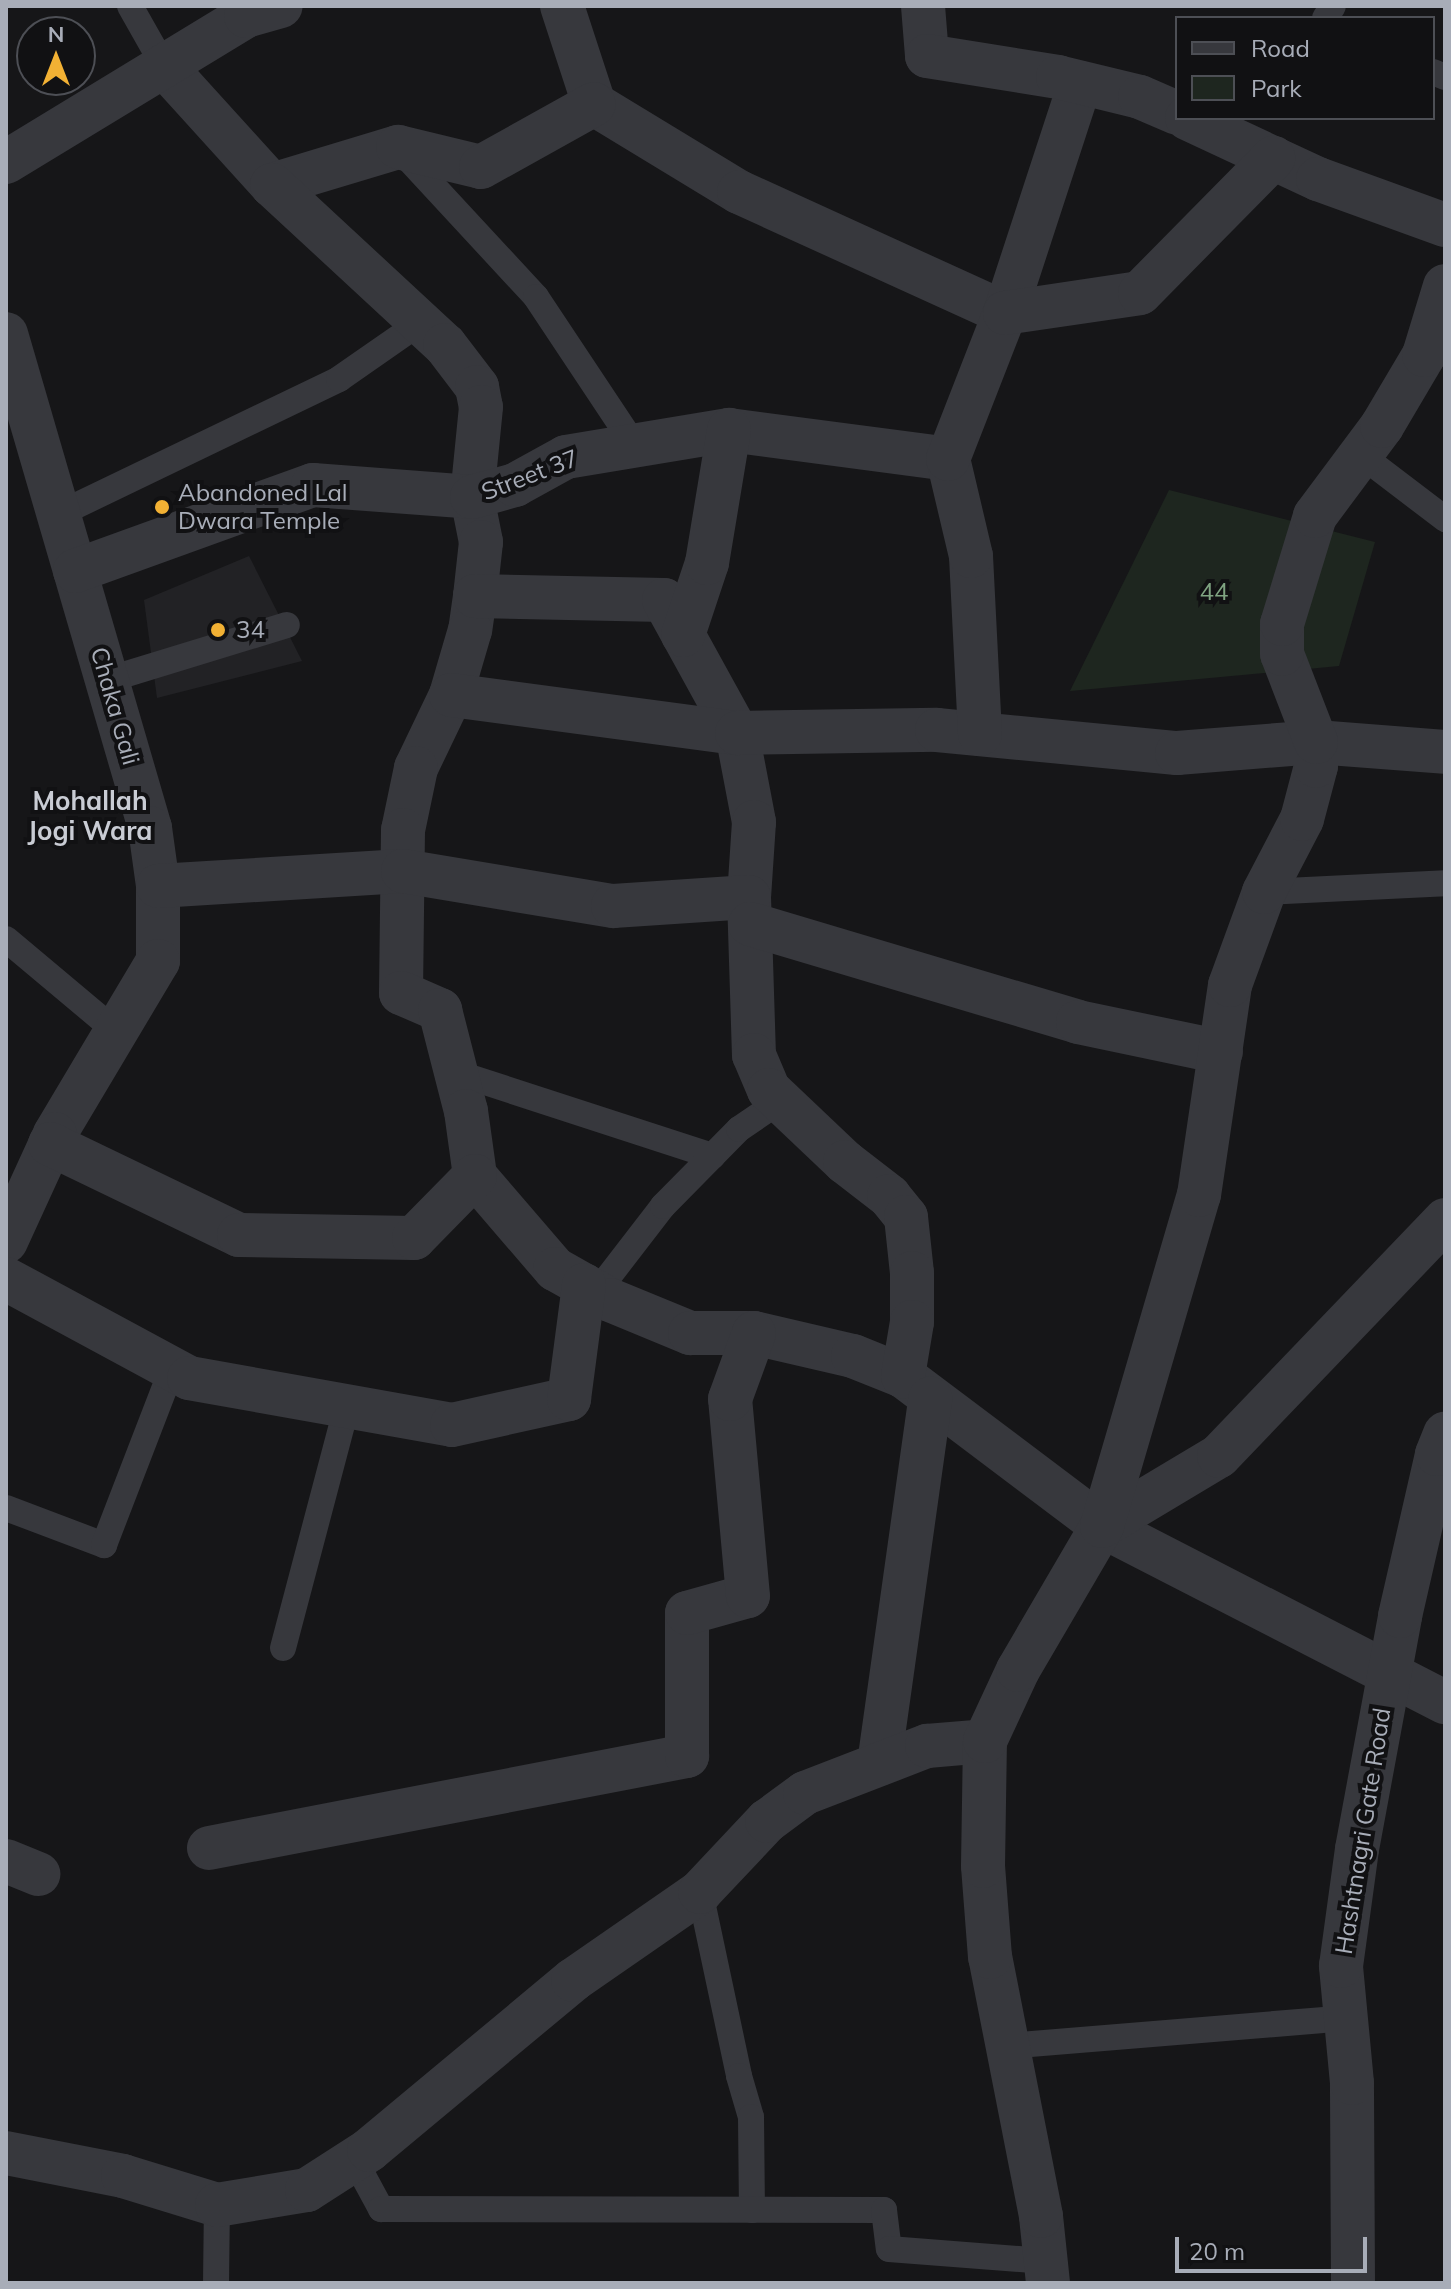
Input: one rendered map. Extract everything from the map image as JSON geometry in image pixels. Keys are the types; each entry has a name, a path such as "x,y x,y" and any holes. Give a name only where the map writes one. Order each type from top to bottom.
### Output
{"street":[{"path":"6,162 246,16 281,6"},
{"path":"562,6 594,104 739,192 1005,313 1140,293 1273,158"},
{"path":"923,6 927,56 1080,83 1140,97 1175,112"},
{"path":"164,66 272,185 445,345 477,387 481,407 472,497 481,542 475,596 470,630 451,695 416,768 403,830 401,993 440,1010 466,1111 475,1176 555,1269 590,1289 690,1333 754,1333 853,1356 916,1388 1102,1526 1445,1702"},
{"path":"980,734 971,556 948,459 1005,313 1080,83"},
{"path":"272,185 398,147 481,167 594,104"},
{"path":"1191,120 1318,179 1445,225"},
{"path":"1047,2272 990,1957 984,1881 985,1741 1018,1670 1102,1526 1199,1195 1230,985 1264,892 1302,819 1316,766 1316,742 1282,654 1282,624 1315,516 1361,455 1424,355 1445,286"},
{"name":"Chaka Gali","path":"6,334 150,828 158,886 158,961 50,1144 7,1237"},
{"path":"683,635 707,563 729,430"},
{"name":"Street 37","path":"75,571 313,485 472,497 515,485 566,457 633,443 729,430 948,459"},
{"path":"475,596 664,600 737,733 754,822 750,910 754,1055 769,1090 845,1162 889,1196 906,1217 912,1273 916,1388 879,1764"},
{"path":"451,695 737,733 937,730 1177,753 1316,742 1445,752"},
{"path":"158,886 403,871 613,906 750,910 1000,1001 1078,1022 1221,1052"},
{"path":"50,1144 239,1235 414,1238 475,1176"},
{"path":"1102,1526 1219,1456 1445,1220"},
{"path":"6,1279 189,1378 452,1425 569,1399 590,1289"},
{"path":"209,1848 687,1756 687,1613 748,1596 730,1399 754,1333"},
{"name":"Hashtnagri Gate Road","path":"1353,2283 1352,2083 1341,1966 1357,1849 1389,1671 1437,1454 1445,1434"},
{"path":"6,2153 123,2176 217,2205 307,2190 354,2159 573,1980 700,1892 767,1821 805,1793 927,1746 985,1741"}],"lane":[{"path":"130,6 164,66"},
{"path":"398,147 536,297 633,443"},
{"path":"59,514 339,379 421,322"},
{"path":"1361,455 1445,519"},
{"path":"107,680 287,625"},
{"path":"1264,892 1445,883"},
{"path":"6,939 117,1032"},
{"path":"454,1072 713,1156"},
{"path":"590,1289 663,1206 739,1129 780,1101"},
{"path":"6,1508 104,1545 172,1369"},
{"path":"283,1648 347,1406"},
{"path":"700,1892 739,2076 751,2117 752,2210"},
{"path":"1007,2046 1346,2018"},
{"path":"354,2159 381,2209 884,2210 889,2249 1047,2272"},
{"path":"216,2283 217,2205"}],"shaded area":[{"name":"34","path":"249,556 302,661 157,698 144,600"}],"green space":[{"name":"44","path":"1169,490 1375,542 1339,666 1070,691"}],"place":[{"name":"Abandoned Lal Dwara Temple","path":"162,507"},
{"name":"34","path":"218,630"}],"district":[{"name":"Mohallah Jogi Wara","path":"90,816"}]}
